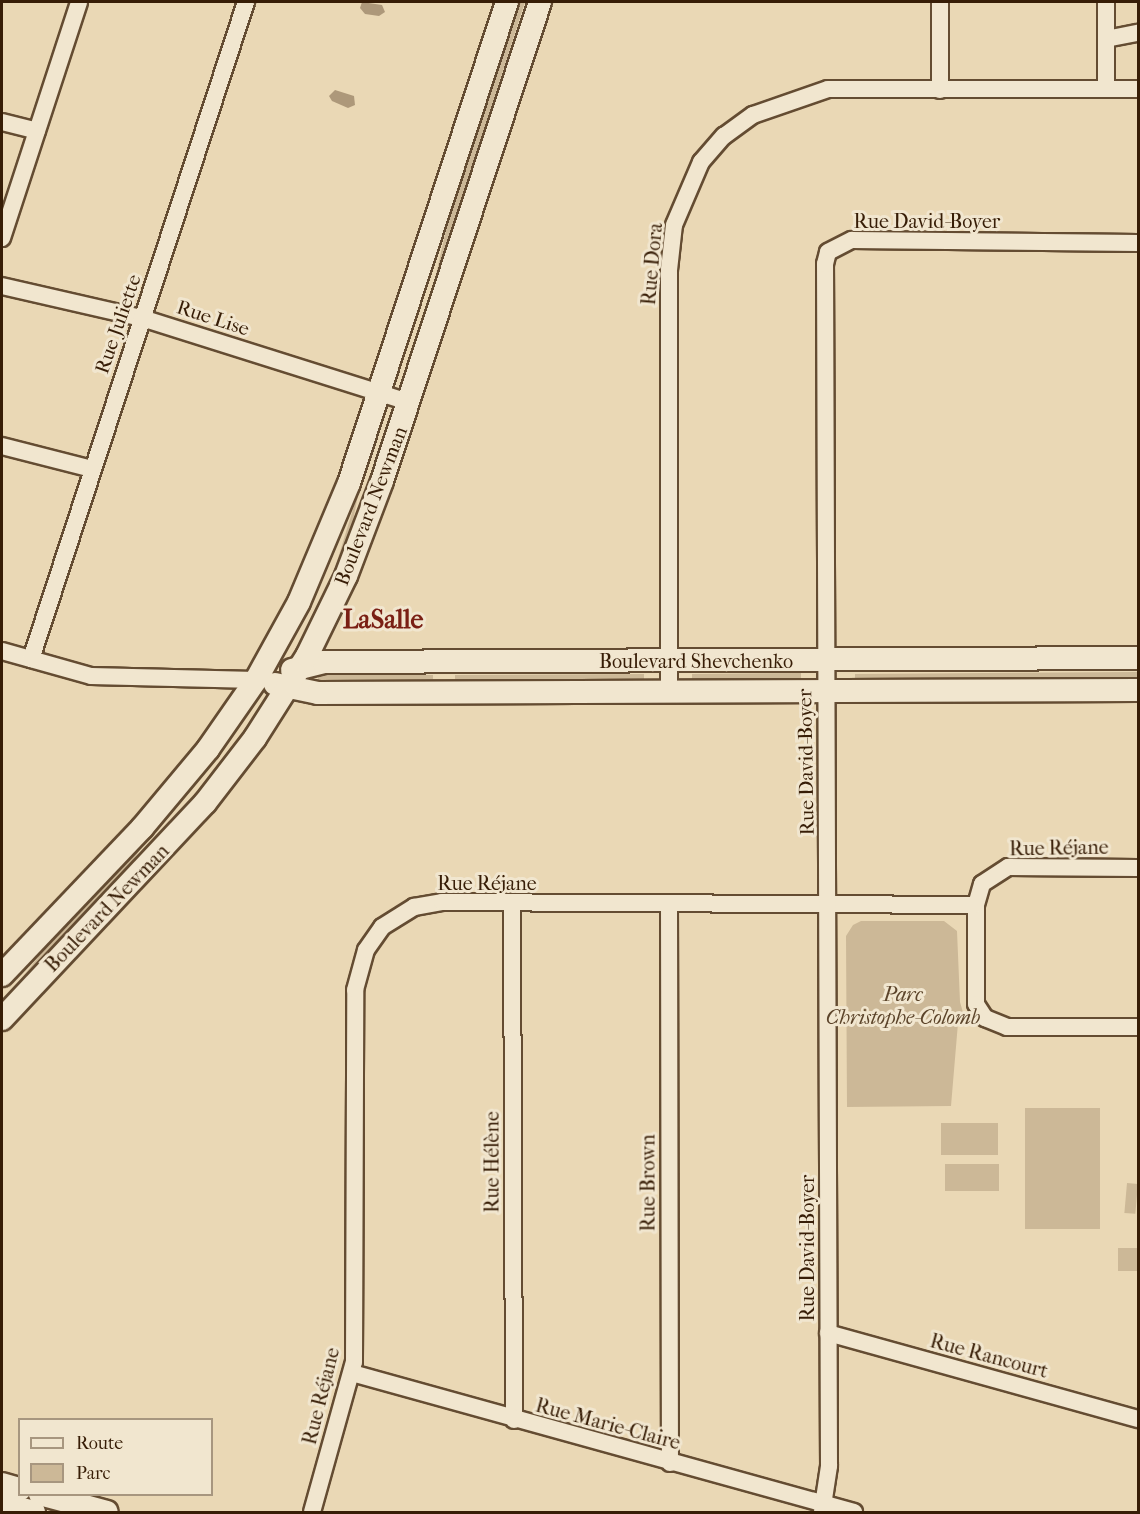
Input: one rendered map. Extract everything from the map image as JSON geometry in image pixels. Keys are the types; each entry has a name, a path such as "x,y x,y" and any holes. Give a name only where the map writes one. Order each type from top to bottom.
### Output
{"main road":[{"name":"Boulevard Newman","path":"2,975 159,808 256,680 325,546 379,393 507,2"},
{"name":"Boulevard Newman","path":"2,1019 199,810 294,677 324,622 361,540 409,402 540,2"},
{"path":"324,622 336,651 350,662"},
{"name":"Boulevard Shevchenko","path":"256,680 294,677 323,662 1138,658"},
{"name":"Boulevard Shevchenko","path":"294,677 318,693 1138,690"},
{"path":"2,1484 18,1488"},
{"path":"48,1496 108,1512"},
{"path":"2,1504 34,1512"}],"street":[{"path":"2,238 79,2"},
{"name":"Rue Juliette","path":"31,659 246,2"},
{"path":"940,2 940,90"},
{"path":"1106,2 1106,89"},
{"path":"1106,39 1138,33"},
{"name":"Rue Dora","path":"669,692 669,270 674,225 684,195 701,162 724,136 753,115 828,89 1138,89"},
{"path":"2,122 37,131"},
{"name":"Rue David-Boyer","path":"823,1508 829,1466 829,904 825,264 828,252 852,240 1138,243"},
{"name":"Rue Lise","path":"2,286 142,318 409,402"},
{"path":"2,446 92,470"},
{"name":"Boulevard Shevchenko","path":"2,651 106,678 256,680"},
{"name":"Rue Réjane","path":"312,1512 352,1372 356,1350 355,1001 359,966 378,932 414,907 442,902 976,905 982,884 1008,867 1138,868"},
{"name":"Rue Brown","path":"669,903 670,1463"},
{"name":"Rue Hélène","path":"512,904 514,1420"},
{"path":"976,905 976,1004 992,1023 1007,1027 1138,1027"},
{"name":"Rue Rancourt","path":"828,1333 1138,1419"},
{"name":"Rue Marie-Claire","path":"352,1372 823,1508 854,1512"}],"green space":[{"path":"520,2 525,2 432,292 446,230"},
{"path":"359,490 351,531 335,572 334,571"},
{"path":"1138,672 1138,677 855,678 855,674"},
{"path":"801,673 801,679 692,679 692,674"},
{"path":"644,674 644,679 455,679 455,675"},
{"path":"318,675 433,675 433,679 318,680"},
{"path":"143,845 130,865 6,998 51,941"},
{"name":"Parc Christophe-Colomb","path":"861,921 944,921 957,931 960,1002 964,1016 958,1023 951,1106 847,1107 846,936 853,925"},
{"path":"1025,1108 1100,1108 1100,1229 1025,1229"},
{"path":"941,1123 998,1123 998,1155 941,1155"},
{"path":"945,1164 999,1164 999,1191 945,1191"},
{"path":"1127,1183 1138,1184 1135,1214 1124,1213"},
{"path":"1118,1248 1138,1248 1138,1271 1118,1271"}],"shaded area":[{"path":"362,2 382,5 385,12 379,16 365,14 360,8"},
{"path":"335,90 354,96 355,105 348,108 332,101 329,96"}],"district":[{"name":"LaSalle","path":"383,620"}]}
